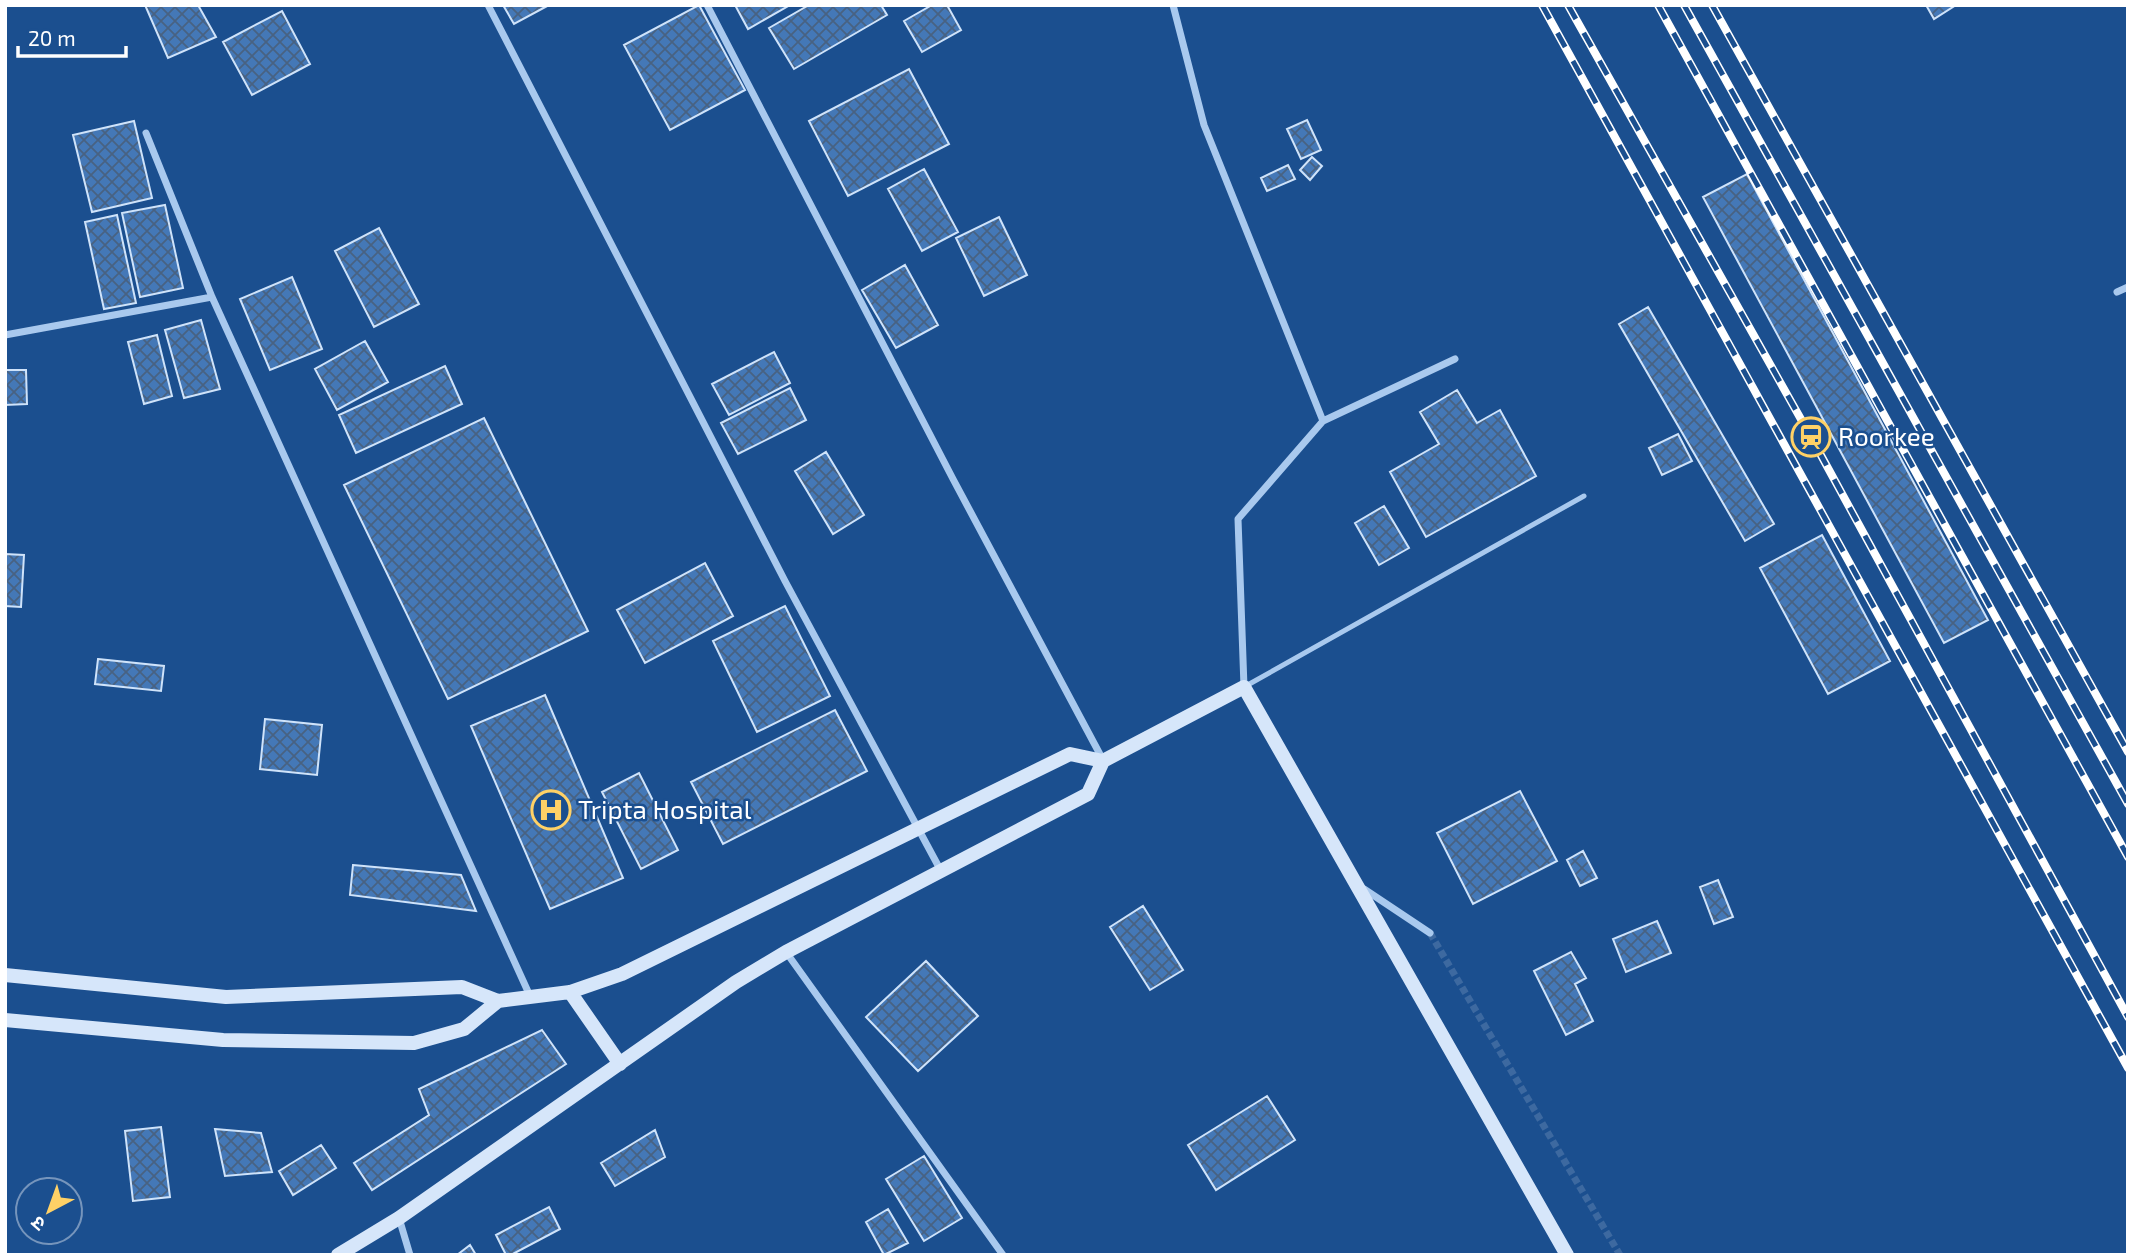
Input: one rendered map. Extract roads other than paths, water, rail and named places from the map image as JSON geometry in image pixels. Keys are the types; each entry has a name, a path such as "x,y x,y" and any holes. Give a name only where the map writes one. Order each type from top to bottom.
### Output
{"main road":[{"path":"338,1255 399,1218 736,982 786,952 1088,794 1103,761 1244,687 1567,1255"},
{"path":"5,975 226,997 462,987 498,1000 570,992 622,974 1070,754 1103,761"},
{"path":"570,992 620,1064"},
{"path":"5,1020 223,1040 414,1043 464,1029 498,1000"}],"street":[{"path":"488,5 785,581 941,871"},
{"path":"707,5 1103,761"},
{"path":"1173,5 1204,125 1323,421"},
{"path":"146,133 212,298 530,996"},
{"path":"2117,292 2128,287"},
{"path":"5,335 212,298"},
{"path":"1244,687 1238,519 1323,421 1455,359"},
{"path":"1358,886 1430,933"},
{"path":"786,952 1003,1255"},
{"path":"399,1218 410,1255"}],"lane":[{"path":"1244,687 1584,496"}],"tunnel":[{"path":"1430,933 1620,1255"}],"railway":[{"path":"1542,5 2128,1068"},
{"path":"1568,5 1811,437 2128,1017"},
{"path":"1658,5 2128,857"},
{"path":"1684,5 2128,804"},
{"path":"1712,5 2128,752"}],"place":[{"name":"Roorkee","path":"1811,437"},
{"name":"Tripta Hospital","path":"551,810"}]}
